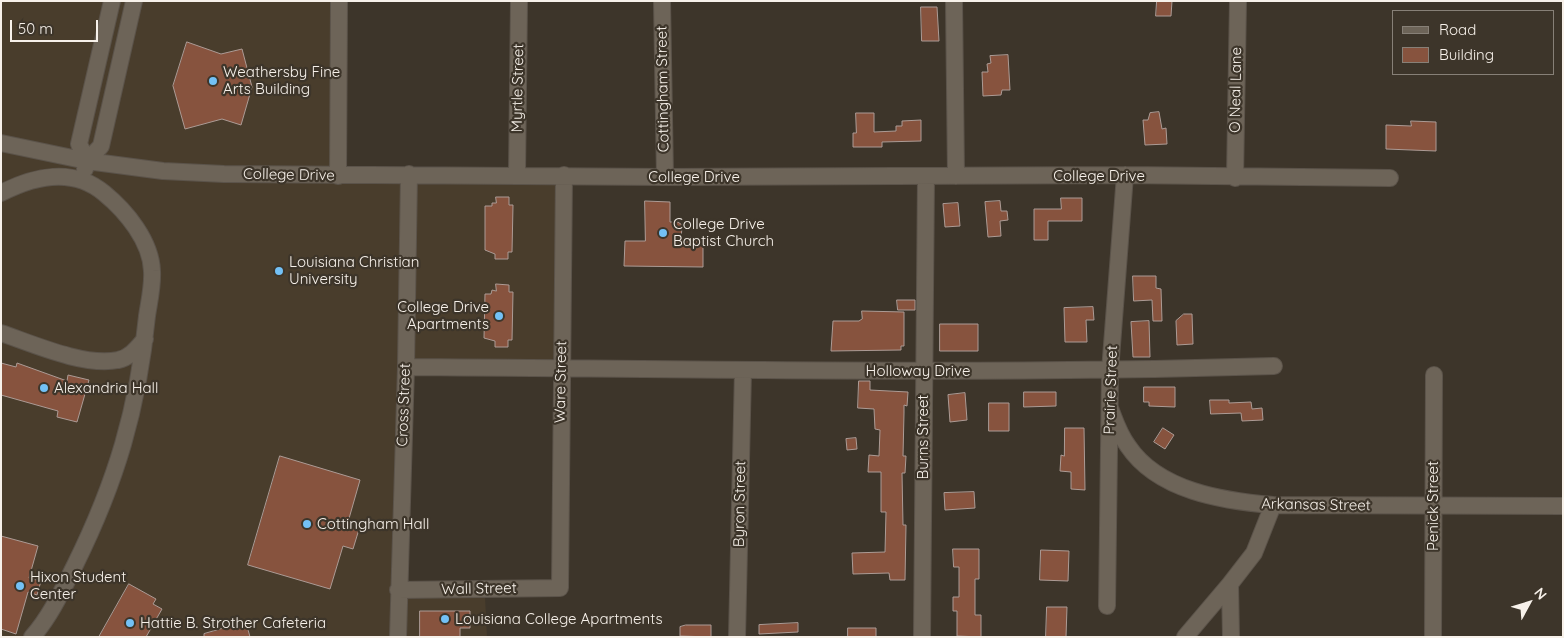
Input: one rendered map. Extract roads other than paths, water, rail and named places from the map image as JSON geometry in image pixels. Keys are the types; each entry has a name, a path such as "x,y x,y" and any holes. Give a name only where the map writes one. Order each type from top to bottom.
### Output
{"street":[{"path":"87,161 79,144 112,1"},
{"path":"81,180 87,161 101,146 134,1"},
{"path":"338,176 339,1"},
{"name":"Myrtle Street","path":"517,175 519,1"},
{"name":"Cottingham Street","path":"662,1 665,177"},
{"path":"954,1 956,176"},
{"name":"O Neal Lane","path":"1235,178 1238,1"},
{"name":"College Drive","path":"1,143 87,161 163,171 338,176 409,174 665,177 1125,175 1235,178 1390,178"},
{"name":"Cross Street","path":"398,637 406,367 409,174"},
{"name":"Ware Street","path":"560,588 564,175"},
{"name":"Prairie Street","path":"1107,606 1110,371 1125,175"},
{"path":"1,193 23,183 43,177 63,176 81,180 99,189 128,215 149,253 152,271 145,338 129,430 96,522 65,585 32,637"},
{"name":"Burns Street","path":"922,637 926,176"},
{"path":"1,333 85,359 106,361 120,360 134,352 145,338"},
{"name":"Holloway Drive","path":"406,367 743,371 1110,371 1274,366"},
{"name":"Byron Street","path":"737,637 743,371"},
{"name":"Penick Street","path":"1433,637 1434,375"},
{"name":"Arkansas Street","path":"1110,408 1118,430 1128,447 1141,461 1156,474 1176,484 1211,496 1240,502 1273,505 1563,506"},
{"path":"1185,637 1254,553 1273,505"},
{"path":"1230,584 1231,637"},
{"name":"Wall Street","path":"398,590 560,588"}],"place":[{"name":"Weathersby Fine Arts Building","path":"213,81"},
{"name":"College Drive Baptist Church","path":"663,233"},
{"name":"Louisiana Christian University","path":"279,271"},
{"name":"College Drive Apartments","path":"499,316"},
{"name":"Alexandria Hall","path":"44,388"},
{"name":"Cottingham Hall","path":"307,524"},
{"name":"Hixon Student Center","path":"20,586"},
{"name":"Louisiana College Apartments","path":"445,619"},
{"name":"Hattie B. Strother Cafeteria","path":"130,623"}]}
